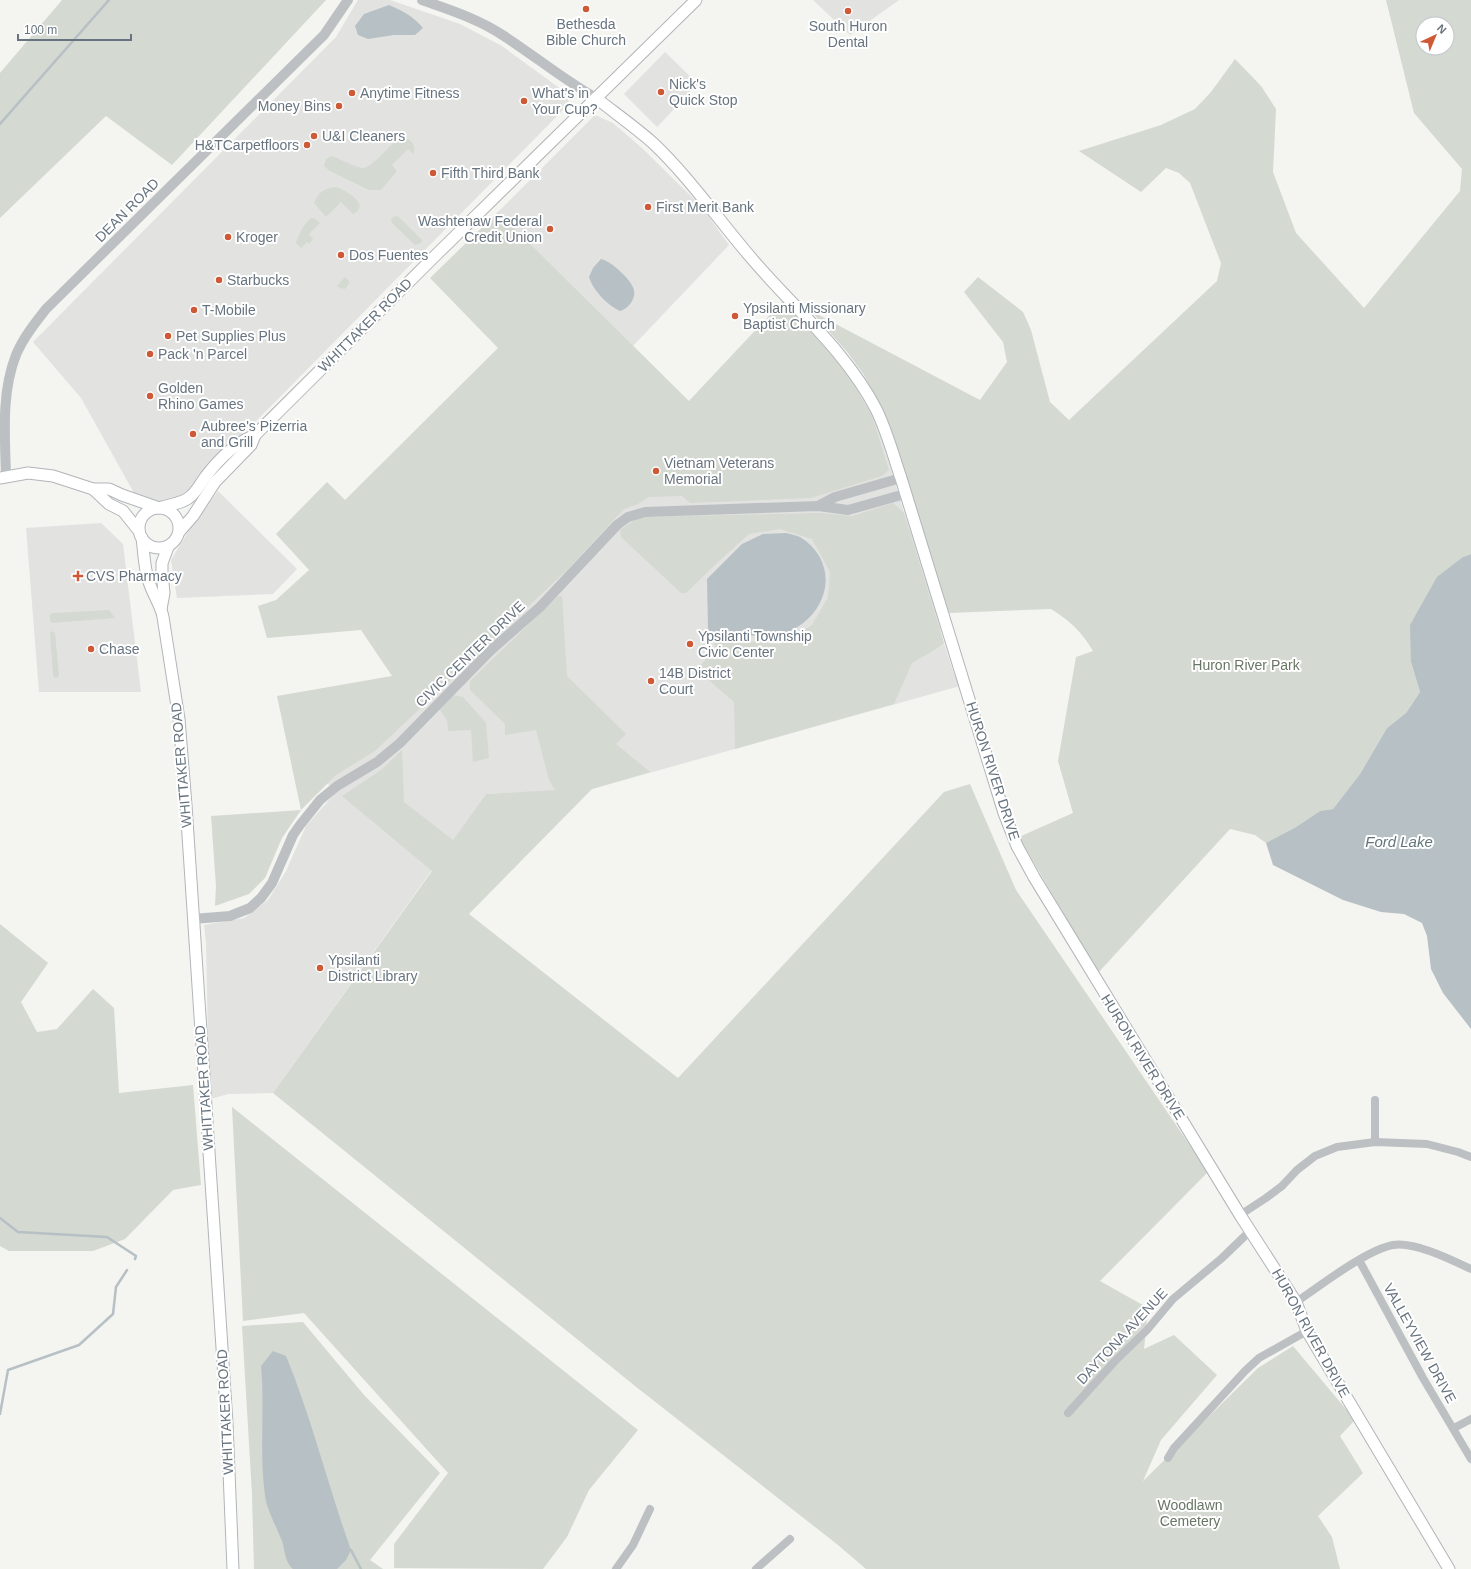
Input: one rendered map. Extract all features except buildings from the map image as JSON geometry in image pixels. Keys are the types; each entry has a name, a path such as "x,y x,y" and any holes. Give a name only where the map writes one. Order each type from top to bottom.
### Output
{"main road":[{"name":"WHITTAKER ROAD","path":"179,532 193,516 215,482 251,445 255,435 696,0"},
{"name":"HURON RIVER DRIVE","path":"596,98 652,142 671,162 755,262 844,359 877,410 888,438 1004,813 1017,846 1076,949 1240,1215 1296,1302 1307,1331 1449,1569"},
{"name":"WHITTAKER ROAD","path":"161,508 184,501 191,496 212,468 230,450 244,439 255,435"},
{"path":"3,477 28,473 53,476 93,489 109,489 173,513 179,521 179,532 176,540 168,546 156,548 149,546 123,511 109,504 93,489"},
{"path":"140,534 140,522 144,514 152,508 161,508"},
{"name":"WHITTAKER ROAD","path":"140,534 148,580 154,597 162,609"},
{"name":"WHITTAKER ROAD","path":"168,546 162,563 164,593 162,609 179,720 227,1423 233,1569"}],"street":[{"name":"DEAN ROAD","path":"3,477 8,379 16,354 30,330 46,309 324,35 348,0"},
{"path":"422,0 479,22 496,31 580,89 596,98"},
{"name":"CIVIC CENTER DRIVE","path":"818,506 835,497 900,478"},
{"name":"CIVIC CENTER DRIVE","path":"193,919 230,916 250,908 261,898 272,883 293,835 320,800 337,786 377,762 400,743 490,651 540,607 617,525 628,517 645,512 818,506 848,510 905,494"},
{"path":"1375,1100 1376,1142"},
{"path":"1240,1215 1282,1186 1296,1170 1315,1156 1337,1147 1376,1142 1427,1144 1458,1152 1471,1158"},
{"name":"DAYTONA AVENUE","path":"1068,1413 1115,1361 1147,1330 1173,1299 1196,1281 1250,1231"},
{"path":"1296,1302 1359,1260 1394,1244 1418,1247 1471,1269"},
{"name":"VALLEYVIEW DRIVE","path":"1359,1260 1423,1378 1454,1428 1471,1460"},
{"path":"1168,1458 1174,1448 1249,1367 1259,1358 1307,1331"},
{"path":"1454,1428 1471,1419"},
{"path":"616,1569 633,1545 650,1509"},
{"path":"756,1569 790,1539"}],"shaded area":[{"path":"358,0 390,0 460,24 502,46 569,95 568,105 196,482 186,496 167,503 144,501 134,493 81,398 33,342 336,37"},
{"path":"813,0 899,0 850,35"},
{"path":"665,52 698,84 657,127 624,94"},
{"path":"595,115 613,123 642,148 701,206 729,245 633,346 498,212"},
{"path":"785,299 861,391 877,423 903,509 935,604 942,637 954,674 960,686 592,789 486,794 273,1093 228,1094 211,1099 206,943 204,925 244,918 268,900 286,871 306,826 336,792 327,783 419,688"},
{"path":"218,491 297,569 273,594 177,598 171,560 191,527"},
{"path":"101,523 123,544 141,692 39,692 26,528"}],"green space":[{"path":"62,0 326,0 172,165 106,116 0,218 0,73"},
{"name":"Huron River Park","path":"1386,0 1471,0 1471,554 1463,557 1411,662 1420,692 1406,713 1387,728 1360,774 1333,809 1320,811 1296,827 1266,843 1255,835 1230,829 1098,973 1019,837 1073,813 1058,761 1076,657 1093,651 1075,627 1051,609 949,613 890,426 864,375 848,353 811,311 980,400 1007,362 1003,342 964,292 978,277 1023,312 1031,330 1050,402 1069,420 1217,281 1221,263 1190,183 1179,173 1166,168 1141,192 1079,151 1161,125 1195,109 1211,92 1235,59 1261,86 1276,109 1273,172 1296,233 1364,308 1460,191 1462,169 1414,113"},
{"path":"401,137 404,137 412,143 414,146 413,154 408,149 392,165 397,171 381,190 369,190 330,171 324,166 326,159 331,156 360,168 367,167"},
{"path":"336,187 350,194 358,202 360,206 353,214 341,202 326,217 314,203 322,191 328,188"},
{"path":"498,212 689,401 785,299 841,362 872,416 889,470 882,476 811,498 690,503 682,496 649,497 638,504 624,509 567,570 375,751 336,775 301,810 277,696 392,676 361,630 267,638 258,606 276,600 309,570 276,534 327,482 345,500 498,348 430,278"},
{"path":"396,216 399,217 422,240 421,243 415,245 392,223 391,220"},
{"path":"312,218 316,219 320,223 309,234 313,239 309,244 307,242 301,248 296,243 297,240 304,225"},
{"path":"345,277 350,282 345,289 340,288 337,286"},
{"path":"893,503 904,513 944,643 912,663 894,704 735,749 734,702 697,670 715,647 714,639 779,644 812,625 828,597 830,572 812,539 780,529 749,534 686,593 681,593 621,537 620,530 639,517 821,513 852,516"},
{"name":"Woodlawn Cemetery","path":"558,596 562,596 567,676 626,734 616,744 650,772 592,789 469,914 678,1078 944,792 970,784 1016,890 1208,1172 1100,1281 1148,1308 1144,1349 1174,1335 1217,1375 1161,1440 1143,1481 1258,1368 1293,1346 1355,1420 1340,1436 1363,1473 1318,1516 1332,1537 1340,1569 866,1569 838,1545 635,1386 273,1093 432,871 342,796 381,770 402,750 404,802 453,840 486,794 555,790 549,780 536,730 505,735 505,724 470,690 470,681"},
{"path":"109,610 115,618 50,622 50,614 53,613"},
{"path":"51,631 55,633 59,675 55,678 53,676"},
{"path":"453,695 463,697 486,723 489,758 473,762 471,730 448,731 447,720 440,710"},
{"path":"301,810 282,838 265,878 249,894 215,906 216,886 211,816"},
{"path":"0,924 48,963 21,1002 37,1032 57,1029 93,989 114,1008 119,1093 193,1085 201,1185 173,1190 125,1239 93,1251 9,1251 0,1246"},
{"path":"232,1107 638,1430 589,1490 567,1537 543,1569 394,1568 394,1544 448,1473 304,1313 243,1321"},
{"path":"303,1322 364,1395 440,1473 370,1560 383,1569 254,1569 252,1494 242,1326"}],"water":[{"path":"389,5 408,14 423,28 415,35 394,35 368,39 358,35 355,26 364,14"},
{"path":"601,259 610,263 625,276 634,290 633,300 623,310 620,311 606,301 597,292 591,282 589,277 593,268"},
{"path":"786,533 800,537 813,547 821,559 825,572 825,586 822,599 815,611 805,622 792,630 773,635 762,636 708,631 707,579 742,544 763,534"},
{"name":"Ford Lake","path":"1471,554 1471,1029 1443,993 1431,969 1427,936 1422,923 1404,914 1381,912 1343,900 1273,865 1266,843 1296,827 1320,811 1333,809 1360,774 1387,728 1406,713 1420,692 1411,662 1410,625 1437,577 1463,557"},
{"path":"273,1351 286,1356 304,1404 351,1550 346,1560 337,1569 293,1569 288,1563 282,1541 267,1506 262,1463 261,1366"}],"waterway":[{"path":"0,124 109,0"},
{"path":"0,1218 18,1232 107,1237 136,1256 135,1259"},
{"path":"0,1414 8,1370 79,1345 113,1314 116,1287 127,1270"},
{"path":"351,1550 361,1569"}],"place":[{"name":"Bethesda Bible Church","path":"586,9"},
{"name":"South Huron Dental","path":"848,11"},
{"name":"Nick's Quick Stop","path":"661,92"},
{"name":"Anytime Fitness","path":"352,93"},
{"name":"What's in Your Cup?","path":"524,101"},
{"name":"Money Bins","path":"339,106"},
{"name":"U&I Cleaners","path":"314,136"},
{"name":"H&TCarpetfloors","path":"307,145"},
{"name":"Fifth Third Bank","path":"433,173"},
{"name":"First Merit Bank","path":"648,207"},
{"name":"Washtenaw Federal Credit Union","path":"550,229"},
{"name":"Kroger","path":"228,237"},
{"name":"Dos Fuentes","path":"341,255"},
{"name":"Starbucks","path":"219,280"},
{"name":"T-Mobile","path":"194,310"},
{"name":"Ypsilanti Missionary Baptist Church","path":"735,316"},
{"name":"Pet Supplies Plus","path":"168,336"},
{"name":"Pack 'n Parcel","path":"150,354"},
{"name":"Golden Rhino Games","path":"150,396"},
{"name":"Aubree's Pizerria and Grill","path":"193,434"},
{"name":"Vietnam Veterans Memorial","path":"656,471"},
{"name":"CVS Pharmacy","path":"78,576"},
{"name":"Ypsilanti Township Civic Center","path":"690,644"},
{"name":"Chase","path":"91,649"},
{"name":"14B District Court","path":"651,681"},
{"name":"Ypsilanti District Library","path":"320,968"}]}
